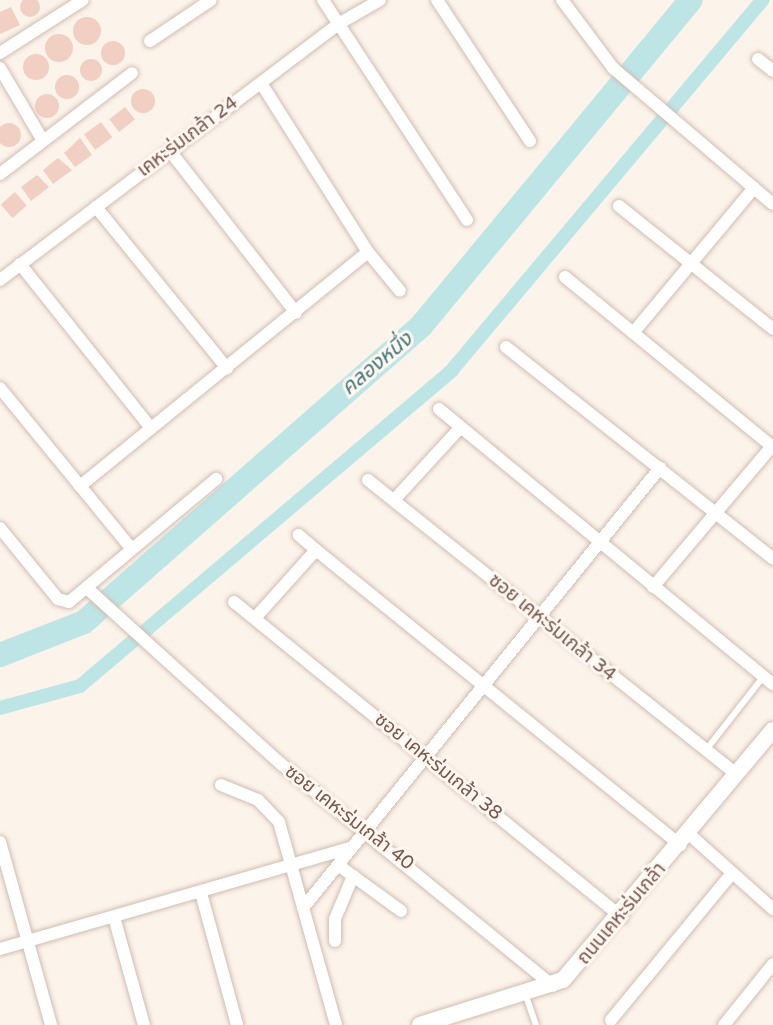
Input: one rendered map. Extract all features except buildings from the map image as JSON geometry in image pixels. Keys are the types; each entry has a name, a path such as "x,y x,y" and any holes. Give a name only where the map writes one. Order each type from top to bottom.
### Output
{"street":[{"path":"0,53 83,0"},
{"path":"150,41 211,0"},
{"path":"323,0 467,220"},
{"name":"เคหะร่มเกล้า 24","path":"0,280 340,23 380,0"},
{"path":"438,0 530,141"},
{"path":"562,0 613,68 773,205"},
{"path":"758,59 773,71"},
{"path":"0,68 42,139"},
{"path":"0,174 42,139 132,73"},
{"path":"261,83 368,252 400,292"},
{"path":"170,151 296,313"},
{"path":"633,333 754,188"},
{"path":"619,206 773,329"},
{"path":"96,207 227,368"},
{"path":"80,486 368,252"},
{"path":"20,264 151,428"},
{"path":"565,277 773,446 713,511 653,587"},
{"path":"506,347 773,559"},
{"path":"3,396 131,548"},
{"path":"439,409 600,546 768,681"},
{"path":"394,500 460,428"},
{"path":"303,908 542,620 660,468"},
{"path":"0,528 58,599 69,602 90,590 131,548 216,479"},
{"name":"ซอย เคหะร่มเกล้า 34","path":"368,480 737,775"},
{"path":"299,535 485,690 732,873 773,909"},
{"path":"255,618 316,550"},
{"name":"ซอย เคหะร่มเกล้า 40","path":"90,590 149,647 281,764 367,829 553,986"},
{"name":"ซอย เคหะร่มเกล้า 38","path":"234,602 622,917"},
{"name":"ถนนเคหะร่มเกล้า","path":"420,1025 438,1023 553,986 622,917 773,730"},
{"path":"220,785 270,811 295,874 336,1025"},
{"path":"0,842 51,1025"},
{"path":"0,949 201,893 295,874 351,848"},
{"path":"338,865 401,911"},
{"path":"611,1020 732,873"},
{"path":"335,940 335,919 353,876"},
{"path":"201,893 237,1025"},
{"path":"114,917 144,1025"},
{"path":"724,1025 773,964"}],"lane":[{"path":"706,750 768,681"},
{"path":"526,996 536,1025"}],"waterway":[{"name":"คลองหนึ่ง","path":"0,655 84,622 421,326 691,0"},
{"path":"0,708 80,686 452,370 762,0"}]}
